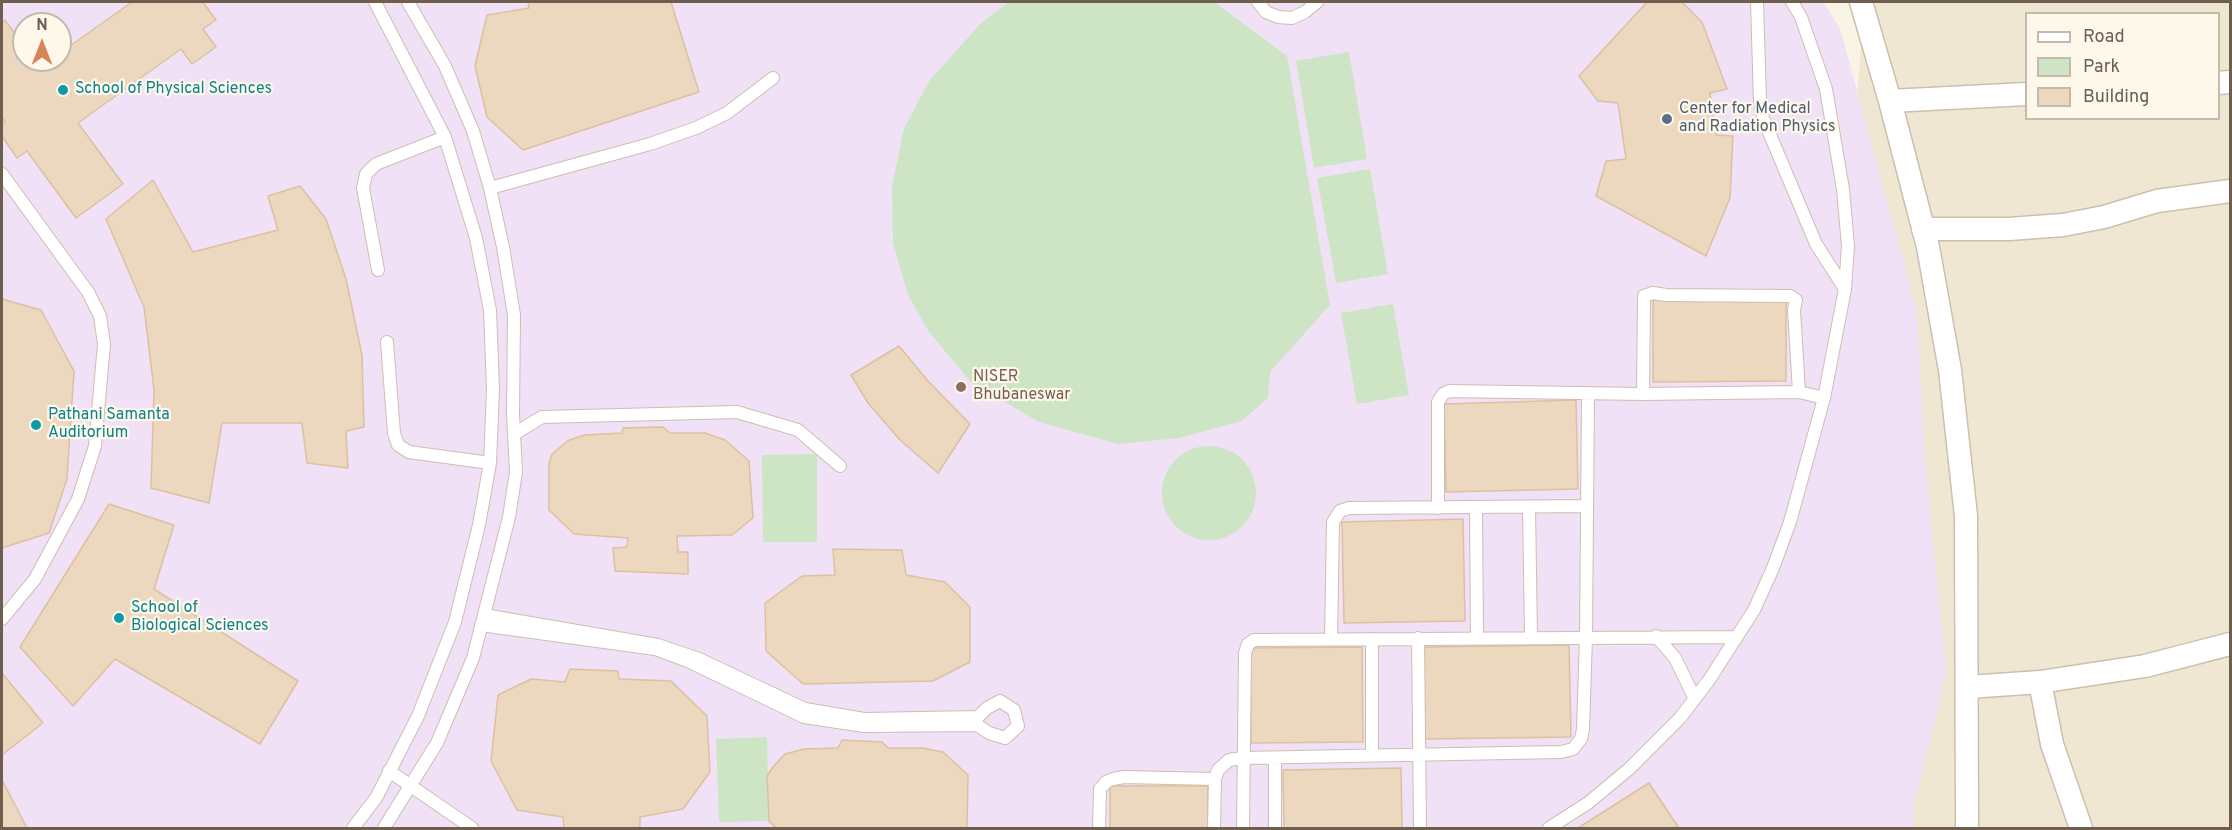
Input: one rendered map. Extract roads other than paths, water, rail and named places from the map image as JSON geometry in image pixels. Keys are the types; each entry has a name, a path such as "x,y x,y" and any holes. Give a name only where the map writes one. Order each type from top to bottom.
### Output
{"street":[{"path":"1861,2 1890,101 1923,229 1950,370 1966,516 1967,828"},
{"path":"1890,101 2025,94"},
{"path":"1923,229 2009,229 2063,225 2104,217 2157,201 2230,191"},
{"path":"1968,687 2040,682 2145,666 2230,644"},
{"path":"2040,682 2052,744 2081,828"}],"lane":[{"path":"353,828 375,798 418,716 456,622 479,525 490,463 493,388 490,310 476,238 445,137 375,2"},
{"path":"384,828 437,743 473,658 509,516 516,472 514,315 503,247 490,188 473,131 445,66 408,2"},
{"path":"1258,2 1266,12 1278,17 1292,18 1305,12 1317,2"},
{"path":"1757,2 1762,118 1816,244 1845,289"},
{"path":"1549,828 1588,803 1629,769 1680,718 1695,699 1754,610 1790,522 1824,398 1845,289 1848,246 1843,189 1826,89 1801,17 1792,2"},
{"path":"490,188 650,144 696,128 727,113 773,78"},
{"path":"378,270 363,188 366,174 376,164 445,137"},
{"path":"2,174 88,292 100,316 104,344 94,446 78,499 35,579 2,619"},
{"path":"1643,394 1644,296 1653,293 1790,296 1796,300 1794,310 1799,392"},
{"path":"387,342 394,433 398,444 409,452 490,463"},
{"path":"1438,508 1438,402 1443,394 1449,391 1643,394 1799,392 1824,398"},
{"path":"1214,828 1215,779 1222,764 1228,760 1562,752 1573,749 1581,739 1583,729 1588,393"},
{"path":"514,434 542,417 737,412 798,430 840,466"},
{"path":"1331,639 1333,522 1340,511 1349,508 1586,506"},
{"path":"1476,507 1477,638"},
{"path":"1529,507 1531,637"},
{"path":"483,620 658,645 699,659 805,709 864,719 978,717 987,708 1000,701 1014,710 1017,726 1005,738 989,733 977,725 864,726 804,717 690,662 655,649 483,620"},
{"path":"1656,636 1675,658 1695,699"},
{"path":"1243,828 1245,653 1248,644 1254,639 1737,637"},
{"path":"1418,638 1420,828"},
{"path":"1372,639 1372,756"},
{"path":"1275,758 1275,828"},
{"path":"389,771 472,828"},
{"path":"1099,828 1100,789 1106,782 1113,779 1124,777 1215,779"}],"place":[{"name":"School of Physical Sciences","path":"63,90"},
{"name":"Center for Medical and Radiation Physics","path":"1667,119"},
{"name":"NISER Bhubaneswar","path":"961,387"},
{"name":"Pathani Samanta Auditorium","path":"36,425"},
{"name":"School of Biological Sciences","path":"119,618"}]}
